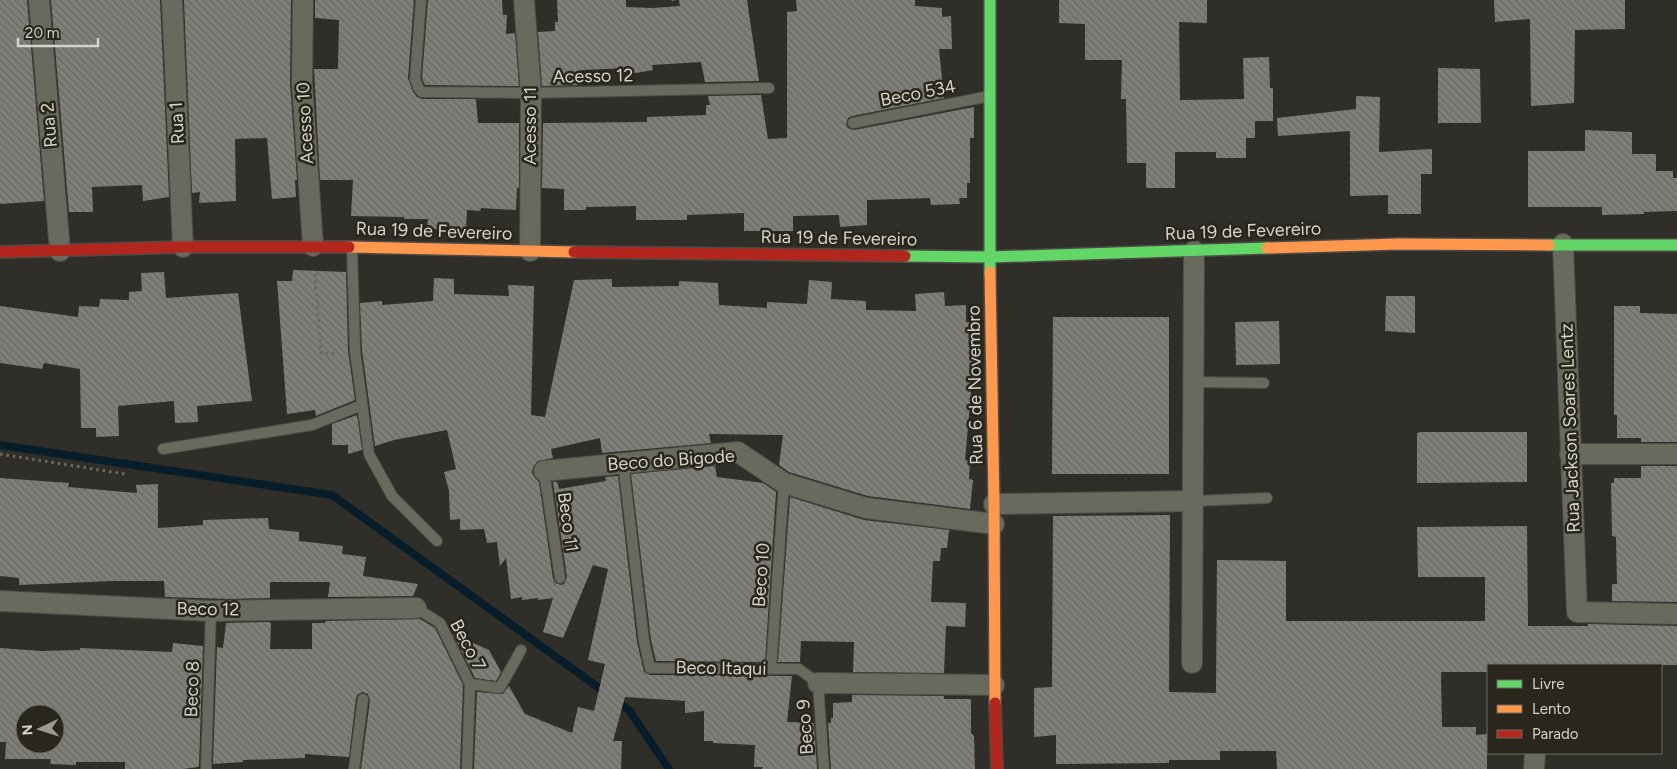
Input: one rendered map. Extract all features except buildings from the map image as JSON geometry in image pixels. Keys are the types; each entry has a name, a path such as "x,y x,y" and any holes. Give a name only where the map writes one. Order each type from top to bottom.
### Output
{"street":[{"name":"Rua 2","path":"39,0 60,251"},
{"name":"Rua 1","path":"172,0 183,246"},
{"name":"Acesso 10","path":"304,0 302,83 313,246"},
{"name":"Acesso 11","path":"524,0 531,93 530,251"},
{"name":"Rua 6 de Novembro","path":"990,0 990,257 994,514 994,685 997,769"},
{"name":"Rua 19 de Fevereiro","path":"0,252 183,246 313,246 990,257 1398,244 1677,245"},
{"name":"Rua Jackson Soares Lentz","path":"1563,244 1576,612 1677,614"},
{"path":"1192,663 1194,251"},
{"name":"Beco do Bigode","path":"544,472 623,462 738,452 784,483 866,508 994,514 1193,501"},
{"path":"1570,454 1677,454"},
{"name":"Beco 12","path":"0,601 211,610 416,608"},
{"path":"818,683 994,685"},
{"path":"1534,769 1535,754"}],"lane":[{"name":"Acesso 12","path":"421,0 415,79 422,92 531,93 769,88"},
{"name":"Beco 534","path":"853,123 990,96"},
{"path":"352,247 355,352 369,454 392,496 437,541"},
{"path":"1193,382 1264,383"},
{"path":"163,449 312,425 362,405"},
{"name":"Beco Itaqui","path":"623,462 644,641 650,668 799,669 818,683"},
{"name":"Beco 11","path":"544,472 560,578"},
{"name":"Beco 10","path":"772,669 784,483"},
{"path":"1193,501 1267,498"},
{"name":"Beco 7","path":"416,608 440,623 470,684 468,769"},
{"name":"Beco 8","path":"206,769 211,610"},
{"path":"470,684 500,688 522,650"},
{"name":"Beco 9","path":"818,683 824,769"},
{"path":"354,769 363,698"}],"path":[{"path":"313,246 321,354 355,352"},
{"path":"0,454 125,474"}],"waterway":[{"path":"0,445 332,495 606,693"},
{"path":"615,700 629,710 669,769"}],"traffic: fast":[{"path":"990,0 990,272"},
{"path":"1549,245 1677,245"},
{"path":"905,256 990,257 1267,248"}],"traffic: slow":[{"path":"1267,248 1398,244 1549,245"},
{"path":"349,247 574,252"},
{"path":"990,272 995,703"}],"traffic: jam":[{"path":"0,252 183,247 349,247"},
{"path":"574,252 905,256"},
{"path":"995,703 997,769"}]}
